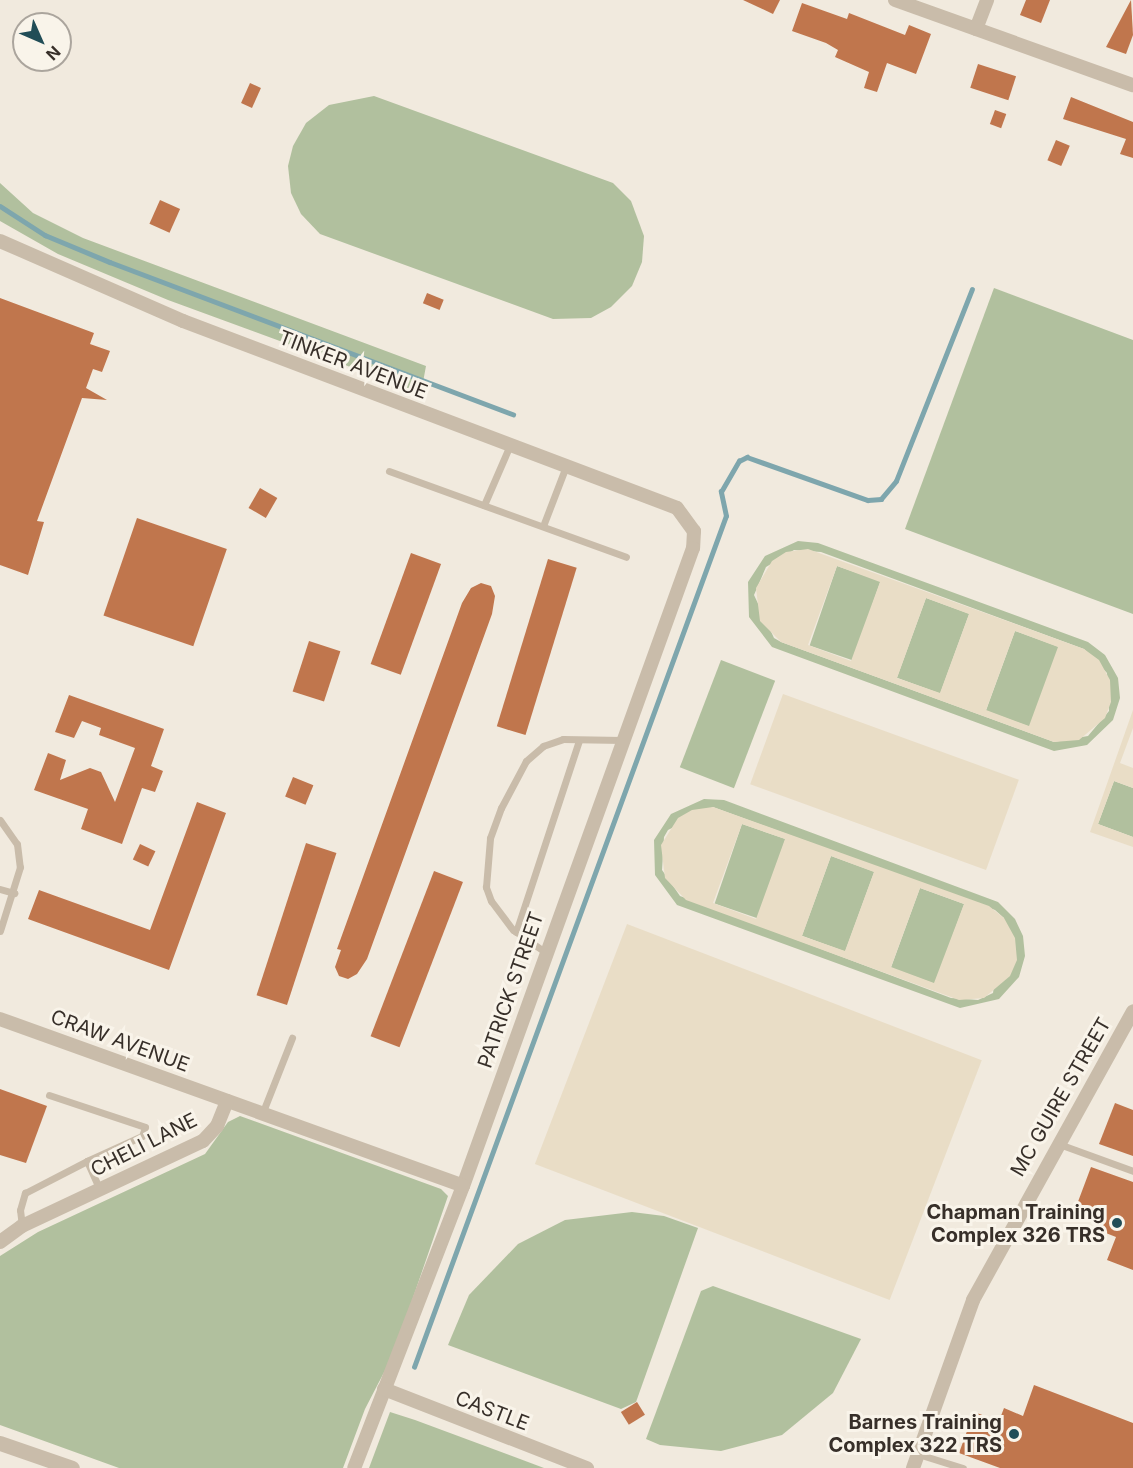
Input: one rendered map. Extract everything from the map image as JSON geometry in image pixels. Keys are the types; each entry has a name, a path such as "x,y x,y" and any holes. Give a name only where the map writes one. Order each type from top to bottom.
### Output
{"street":[{"path":"895,0 1133,85"},
{"path":"976,29 987,0"},
{"name":"TINKER AVENUE","path":"0,241 183,321 677,508 691,522"},
{"name":"PATRICK STREET","path":"354,1468 463,1186 545,952 693,548 691,522"},
{"name":"MC GUIRE STREET","path":"913,1468 973,1300 1056,1143 1133,1011"},
{"name":"CRAW AVENUE","path":"0,1019 227,1101"},
{"path":"227,1101 463,1186"},
{"name":"CHELI LANE","path":"0,1242 22,1226 203,1141 217,1126 227,1101"},
{"name":"CASTLE","path":"384,1389 587,1468"},
{"path":"0,1443 72,1468"}],"lane":[{"path":"484,505 510,445"},
{"path":"543,526 566,466"},
{"path":"389,471 626,557"},
{"path":"545,952 516,932 491,901 486,887 490,838 526,761 543,746 579,740 622,740"},
{"path":"516,932 579,740"},
{"path":"0,820 17,844 20,867 14,893 0,931"},
{"path":"0,889 14,893"},
{"path":"262,1115 292,1038"},
{"path":"22,1226 20,1210 26,1193 87,1161 142,1136 145,1127 49,1095"},
{"path":"1056,1143 1133,1171"},
{"path":"87,1161 100,1190"},
{"path":"918,1454 963,1468"}],"green space":[{"path":"374,96 613,183 631,201 644,236 642,262 632,286 611,307 591,318 553,319 320,234 301,214 291,193 288,166 293,146 306,123 329,105"},
{"path":"0,183 33,213 83,238 426,366 421,393 168,300 58,254 0,221"},
{"path":"994,288 1133,340 1133,614 905,529"},
{"path":"798,541 818,543 1088,642 1105,655 1118,678 1120,698 1113,720 1087,745 1054,751 772,647 749,617 748,582 765,556","holes":["794,550 821,552 1084,649 1107,673 1109,711 1088,736 1054,742 781,642 774,638 754,595 766,567"]},
{"path":"837,566 880,581 853,660 810,645"},
{"path":"926,598 969,614 940,694 897,678"},
{"path":"1015,631 1059,647 1030,727 986,711"},
{"path":"721,660 775,681 734,788 680,767"},
{"path":"1114,781 1133,788 1133,837 1098,824"},
{"path":"704,799 724,800 998,902 1015,919 1023,936 1025,956 1019,977 999,999 960,1008 677,905 655,875 654,840 671,814","holes":["713,807 995,910 1004,918 993,993 978,1000 951,998 680,896 662,870 664,837 668,830"]},
{"path":"742,824 785,839 758,918 715,903"},
{"path":"831,856 874,872 845,952 802,936"},
{"path":"920,888 964,904 935,984 891,968"},
{"path":"240,1116 441,1189 448,1196 394,1353 365,1409 343,1468 119,1468 0,1425 0,1256 38,1232 205,1154 228,1122"},
{"path":"632,1212 664,1216 698,1228 636,1402 621,1409 448,1345 469,1295 518,1244 565,1220"},
{"path":"713,1286 861,1339 833,1393 782,1435 721,1451 660,1445 646,1439 701,1291"},
{"path":"390,1412 415,1420 544,1468 369,1468"}],"shaded area":[{"path":"808,549 1084,649 1099,660 1110,680 1111,702 1105,718 1079,740 1054,742 781,642 760,621 756,588 772,561 786,552","holes":["837,566 880,582 851,661 808,645","926,598 969,614 940,693 897,678","1015,631 1058,647 1029,726 986,710"]},
{"path":"783,694 1019,780 986,870 750,784"},
{"path":"1133,710 1133,728 1120,763 1133,768 1133,788 1114,781 1098,824 1133,837 1133,847 1090,832"},
{"path":"713,807 989,906 1004,918 1015,938 1017,960 1010,976 984,998 959,1000 686,900 665,878 661,845 678,818 692,810","holes":["742,824 785,839 756,919 713,903","831,856 874,872 845,951 802,936","920,888 964,904 934,983 891,967"]},
{"path":"627,924 982,1060 890,1300 535,1164"}],"building":[{"path":"743,0 780,0 773,14"},
{"path":"1026,0 1050,0 1041,23 1020,15"},
{"path":"1131,0 1133,35 1126,54 1106,47"},
{"path":"802,3 847,19 849,13 905,35 909,25 931,34 916,74 887,63 877,92 864,88 869,72 835,57 838,50 826,43 792,31"},
{"path":"978,64 1016,76 1008,100 970,88"},
{"path":"250,83 261,88 252,108 241,103"},
{"path":"1071,97 1133,122 1133,158 1120,154 1126,139 1063,119"},
{"path":"995,110 1006,114 1001,128 990,124"},
{"path":"1056,140 1070,146 1061,166 1047,160"},
{"path":"160,200 180,209 170,233 149,224"},
{"path":"427,293 444,300 440,310 423,303"},
{"path":"0,298 94,333 90,344 110,351 102,372 93,369 86,388 107,400 82,398 37,521 44,522 28,575 0,565"},
{"path":"260,488 277,498 266,518 248,508"},
{"path":"137,518 227,549 193,646 103,615"},
{"path":"411,553 441,564 401,675 371,664"},
{"path":"548,559 577,568 526,735 497,726"},
{"path":"481,583 491,586 495,596 492,614 367,959 357,974 348,979 339,976 335,967 341,950 337,949 462,603 471,588"},
{"path":"309,641 340,651 324,702 293,691"},
{"path":"69,695 164,729 151,766 163,771 155,792 142,788 122,844 81,829 88,809 34,790 48,753 66,760 60,780 90,768 101,772 115,802 135,748 99,735 101,728 82,721 74,738 55,732"},
{"path":"293,777 313,785 306,805 285,796"},
{"path":"197,802 226,813 169,970 28,919 39,890 150,930"},
{"path":"306,843 336,853 287,1005 257,995"},
{"path":"140,844 155,851 148,867 133,859"},
{"path":"434,871 463,882 400,1047 371,1036"},
{"path":"0,1089 47,1106 26,1163 0,1155"},
{"name":"Chapman Training Complex 326 TRS","path":"1115,1103 1133,1110 1133,1156 1099,1144"},
{"name":"Chapman Training Complex 326 TRS","path":"1091,1167 1133,1182 1133,1270 1107,1260 1116,1237 1098,1230 1103,1217 1076,1207"},
{"name":"Barnes Training Complex 322 TRS","path":"1034,1385 1133,1423 1133,1468 1000,1468 959,1453 974,1412 999,1421 1004,1408 1023,1416"},
{"path":"637,1402 645,1415 629,1425 621,1412"}],"waterway":[{"path":"0,206 45,235 110,262 513,414"},
{"path":"414,1367 726,516 721,492 739,461 747,457 868,500 881,499 896,481 972,289"}],"place":[{"name":"Chapman Training Complex 326 TRS","path":"1117,1223"},
{"name":"Barnes Training Complex 322 TRS","path":"1014,1434"}]}
